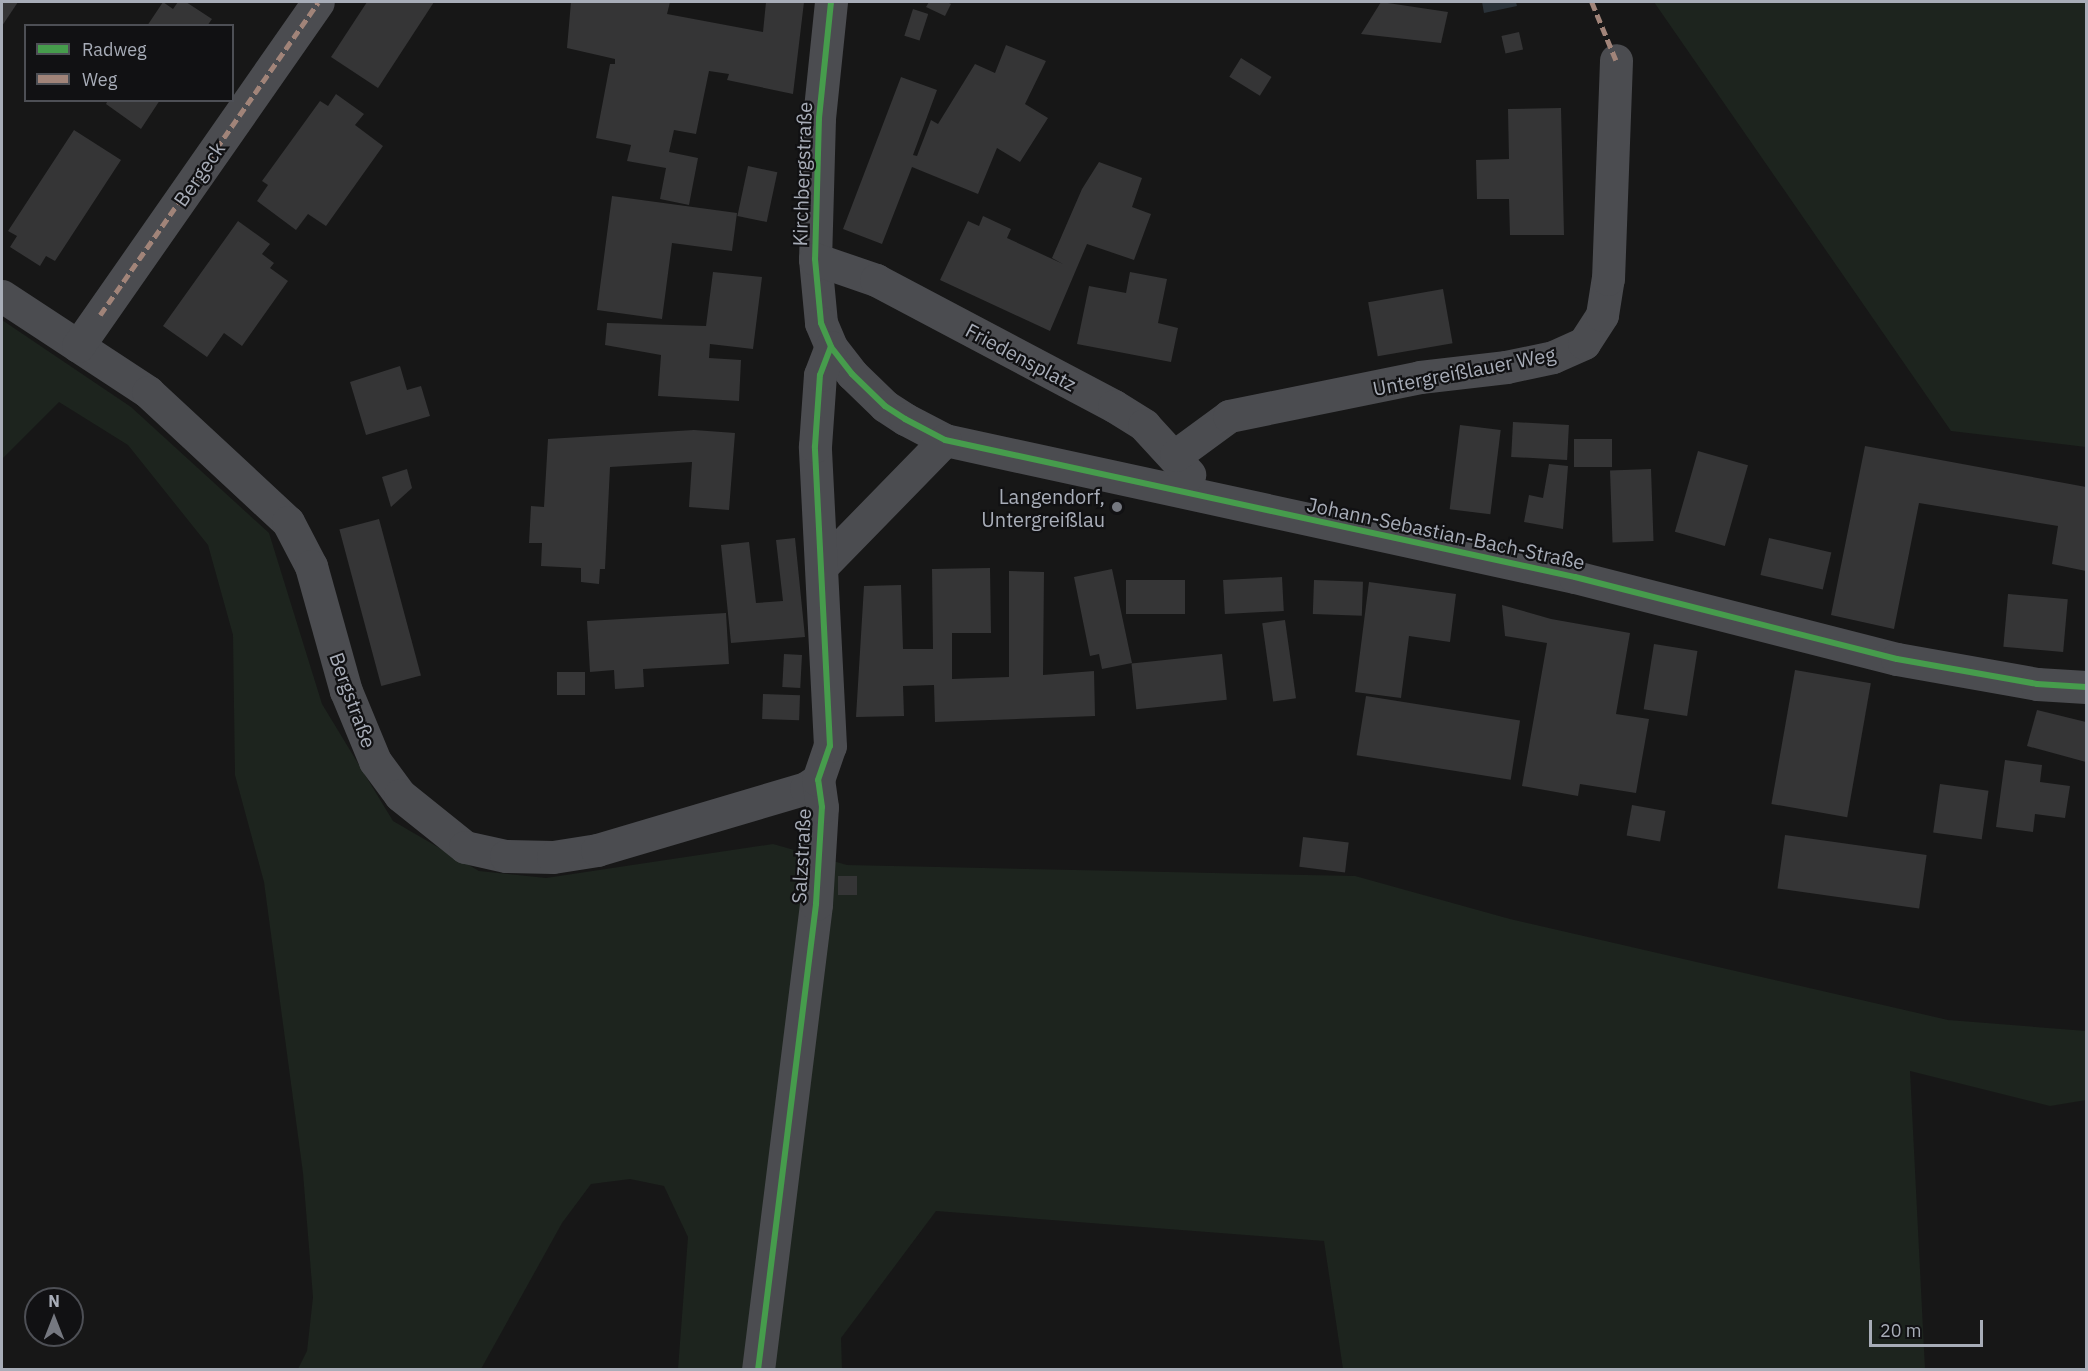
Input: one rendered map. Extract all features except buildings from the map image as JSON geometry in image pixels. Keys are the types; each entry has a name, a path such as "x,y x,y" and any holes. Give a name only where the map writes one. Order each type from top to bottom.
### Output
{"street":[{"name":"Bergeck","path":"78,346 318,2"},
{"name":"Kirchbergstraße","path":"831,2 819,118 815,260 821,323 831,347"},
{"name":"Untergreißlauer Weg","path":"1176,455 1229,416 1419,377 1515,365 1553,357 1584,343 1602,315 1608,279 1616,60"},
{"name":"Friedensplatz","path":"815,260 876,280 1114,406 1144,425 1176,455 1189,473 1192,495"},
{"name":"Bergstraße","path":"2,296 148,392 288,522 312,566 346,691 375,761 400,795 465,847 506,856 553,857 597,850 806,788 818,780"},
{"name":"Johann-Sebastian-Bach-Straße","path":"831,347 885,406 945,440 1575,576 1897,659 2037,684 2086,687"},
{"name":"Salzstraße","path":"758,1370 816,904 822,807 818,780 830,746 816,402 820,375 831,347"},
{"path":"822,566 945,440"}],"shaded area":[{"path":"1482,2 1516,2 1517,6 1484,13"},
{"path":"1654,2 2086,2 2086,447 1951,431"},
{"path":"2,320 131,407 269,533 322,704 393,821 479,871 546,878 773,844 847,865 1355,876 1510,919 1948,1020 2086,1031 2086,1100 2050,1106 1910,1071 1925,1369 1343,1369 1324,1241 936,1211 841,1338 842,1369 678,1369 688,1237 664,1186 630,1179 591,1184 562,1223 481,1369 298,1369 307,1351 313,1297 303,1173 264,882 235,775 233,635 208,545 128,445 59,402 2,459"}],"marked path":[{"path":"100,315 318,2"},
{"path":"1592,2 1616,60"}],"cycle path":[{"path":"831,2 819,118 815,259 821,323 831,347 852,374 885,406 905,419 945,440 1575,577 1897,659 2037,684 2086,687"},
{"path":"758,1370 816,904 822,807 818,780 830,746 815,446 820,375 831,347"}],"place":[{"name":"Langendorf, Untergreißlau","path":"1117,507"}]}
